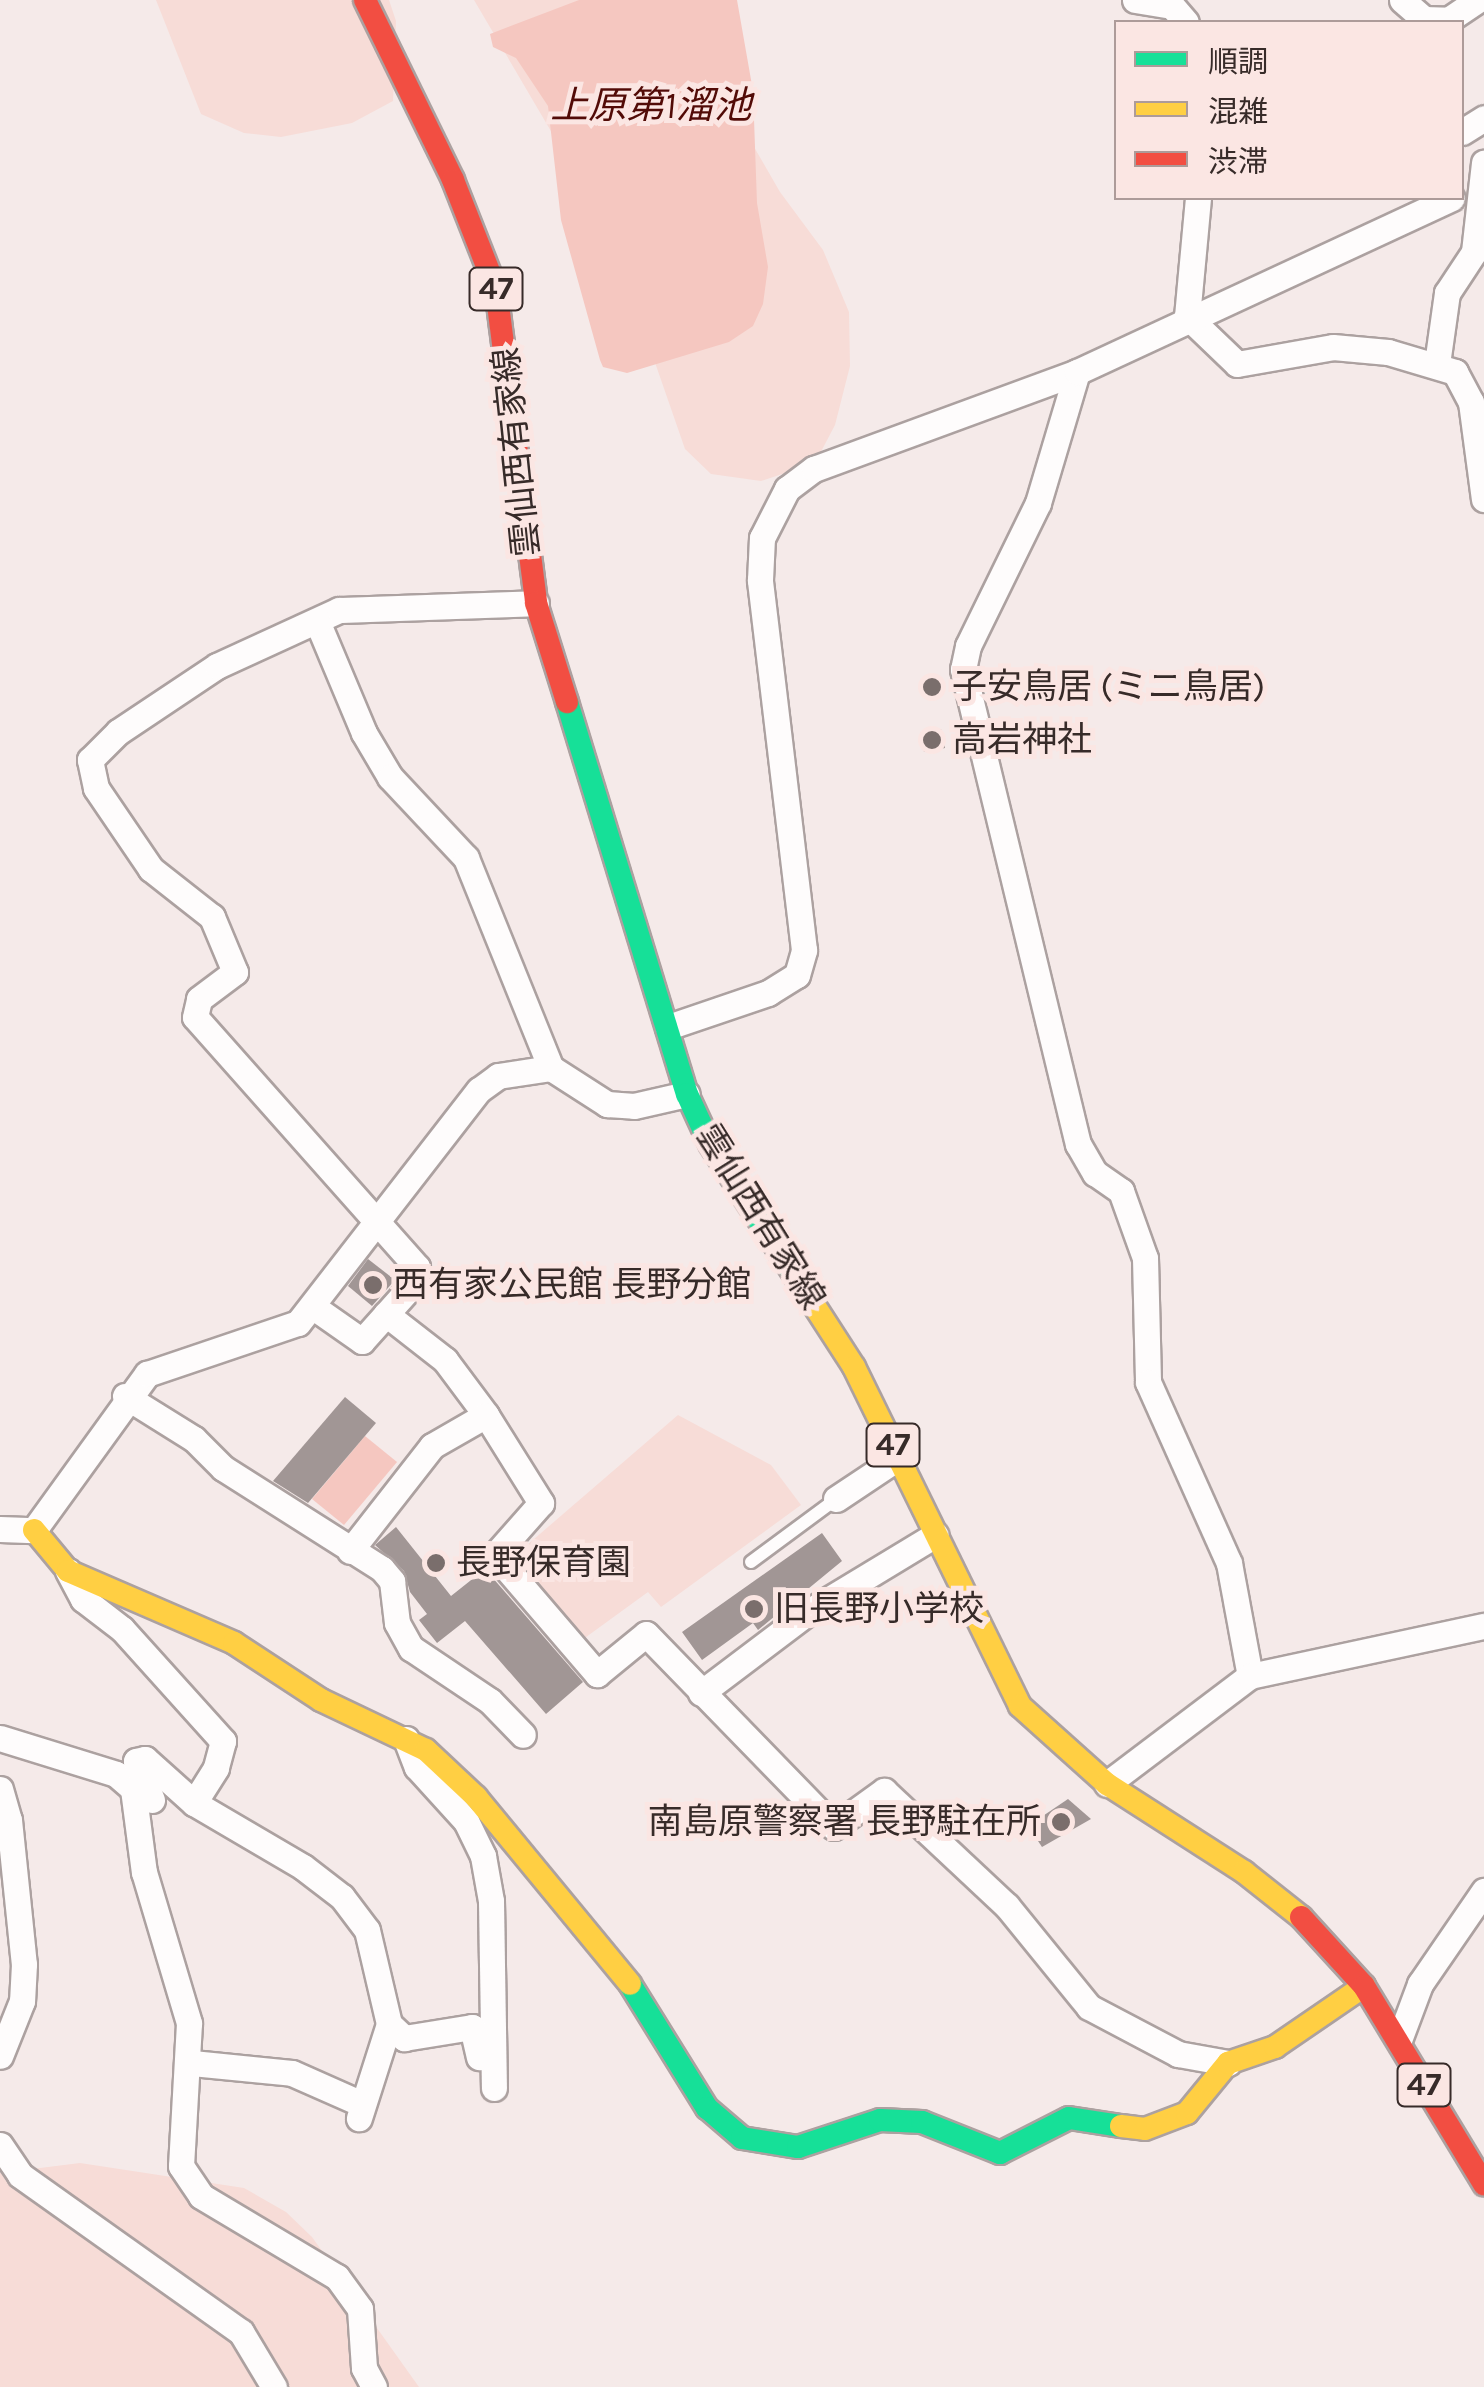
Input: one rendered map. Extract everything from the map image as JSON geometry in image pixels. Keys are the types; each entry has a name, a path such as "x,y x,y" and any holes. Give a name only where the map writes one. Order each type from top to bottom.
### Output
{"main road":[{"name":"雲仙西有家線","path":"364,0 452,180 496,289 536,603 687,1094 710,1144 854,1367 1020,1706 1106,1784 1244,1872 1308,1924 1364,1986 1484,2184"},
{"path":"34,1530 68,1571 234,1643 322,1700 406,1739 476,1796 655,2016 665,2047 707,2108 742,2138 798,2147 880,2120 922,2122 1000,2154 1069,2118 1146,2129 1187,2113 1228,2064 1275,2047 1364,1986"}],"street":[{"path":"1135,0 1172,6 1184,20"},
{"path":"1402,0 1424,19 1448,20 1478,0"},
{"path":"1464,188 1484,165"},
{"path":"1438,364 1447,293 1474,252 1484,165"},
{"path":"1187,316 1198,200"},
{"path":"668,1028 768,993 797,975 804,950 760,580 762,538 771,511 814,469 1077,372 1187,316 1448,200"},
{"path":"1187,316 1237,364 1333,347 1438,364 1455,372 1470,402 1484,498"},
{"path":"1077,372 1038,503 968,646 963,669 1078,1144 1095,1172 1120,1192 1145,1258 1148,1382 1229,1563 1250,1676"},
{"path":"312,1306 355,1341 367,1338 415,1282 417,1267 195,1017 199,999 236,972 212,917 151,869 96,788 90,760 118,732 217,666 339,610 536,603"},
{"path":"317,621 364,733 390,777 466,858 551,1068 607,1104 634,1106 687,1094"},
{"path":"0,1529 34,1530 63,1497 125,1396 146,1374 173,1361 280,1334 312,1306 479,1090 498,1076 551,1068"},
{"path":"386,1314 446,1360 541,1502 494,1554 598,1674 646,1634 834,1827 884,1791 1007,1906 1089,2007 1178,2054 1228,2064"},
{"path":"125,1396 392,1581 397,1623 411,1648 490,1700 522,1735"},
{"path":"350,1551 432,1446 486,1415"},
{"path":"836,1499 899,1456"},
{"path":"701,1693 808,1612 934,1536"},
{"path":"68,1571 83,1599 122,1629 223,1741 216,1768 194,1803"},
{"path":"1106,1784 1250,1676 1484,1626"},
{"path":"0,1738 116,1774 133,1789 141,1822 144,1872 190,2023 192,2063 180,2166 202,2196 337,2276 360,2308 364,2368 374,2387"},
{"path":"389,2024 404,2038 472,2027 481,2065 493,2078 491,1901 483,1856 466,1821 418,1767 406,1739"},
{"path":"141,1822 152,1794 136,1762 145,1759 194,1803 342,1897 366,1930 389,2024 360,2111 292,2073 192,2063"},
{"path":"0,1788 10,1820 24,1964 22,2001 0,2056"},
{"path":"1400,2040 1420,1984 1484,1891"},
{"path":"0,2144 20,2175 241,2332 274,2387"}],"lane":[{"path":"751,1562 836,1499"}],"shaded area":[{"path":"156,0 389,0 396,21 393,101 352,123 281,137 244,133 201,114"},
{"name":"上原第1溜池","path":"474,0 669,0 780,192 823,250 849,312 850,366 835,425 815,463 761,481 711,474 685,449 609,230"},
{"path":"678,1415 771,1465 801,1505 661,1607 648,1592 582,1640 512,1558"},
{"path":"80,2163 244,2188 286,2212 312,2237 419,2387 0,2387 0,2173"}],"water":[{"name":"上原第1溜池","path":"579,0 737,0 753,91 757,203 768,267 763,304 753,326 729,342 627,373 603,367 600,360 561,220 548,106 516,58 493,47 490,34"},
{"path":"365,1436 397,1462 344,1525 312,1499"}],"building":[{"name":"高岩神社","path":"941,729 945,748 924,752 920,733"},
{"name":"西有家公民館 長野分館","path":"368,1259 395,1280 372,1306 348,1286"},
{"path":"345,1397 376,1423 308,1503 273,1481"},
{"path":"396,1527 451,1596 485,1569 583,1682 546,1714 465,1621 437,1643 419,1620 427,1614 410,1592 404,1571 375,1545"},
{"name":"旧長野小学校","path":"822,1533 842,1561 758,1630 753,1623 702,1660 682,1632"},
{"name":"南島原警察署 長野駐在所","path":"1068,1799 1091,1819 1042,1847 1028,1826"}],"traffic: fast":[{"path":"567,702 687,1094 710,1144 812,1302"},
{"path":"630,1984 707,2108 742,2138 798,2147 880,2120 922,2122 1000,2153 1069,2118 1121,2126"}],"traffic: slow":[{"path":"812,1302 854,1367 1020,1706 1107,1784 1244,1872 1301,1917"},
{"path":"34,1530 68,1571 234,1643 321,1700 426,1750 476,1797 630,1984"},
{"path":"1121,2126 1145,2129 1187,2113 1228,2063 1275,2047 1364,1986"}],"traffic: jam":[{"path":"365,0 453,180 496,289 536,603 567,702"},
{"path":"1301,1917 1364,1986 1484,2184"}],"place":[{"name":"子安鳥居 (ミニ鳥居)","path":"932,687"},
{"name":"高岩神社","path":"932,740"},
{"name":"西有家公民館 長野分館","path":"373,1285"},
{"name":"長野保育園","path":"436,1563"},
{"name":"旧長野小学校","path":"754,1609"},
{"name":"南島原警察署 長野駐在所","path":"1061,1822"}]}
